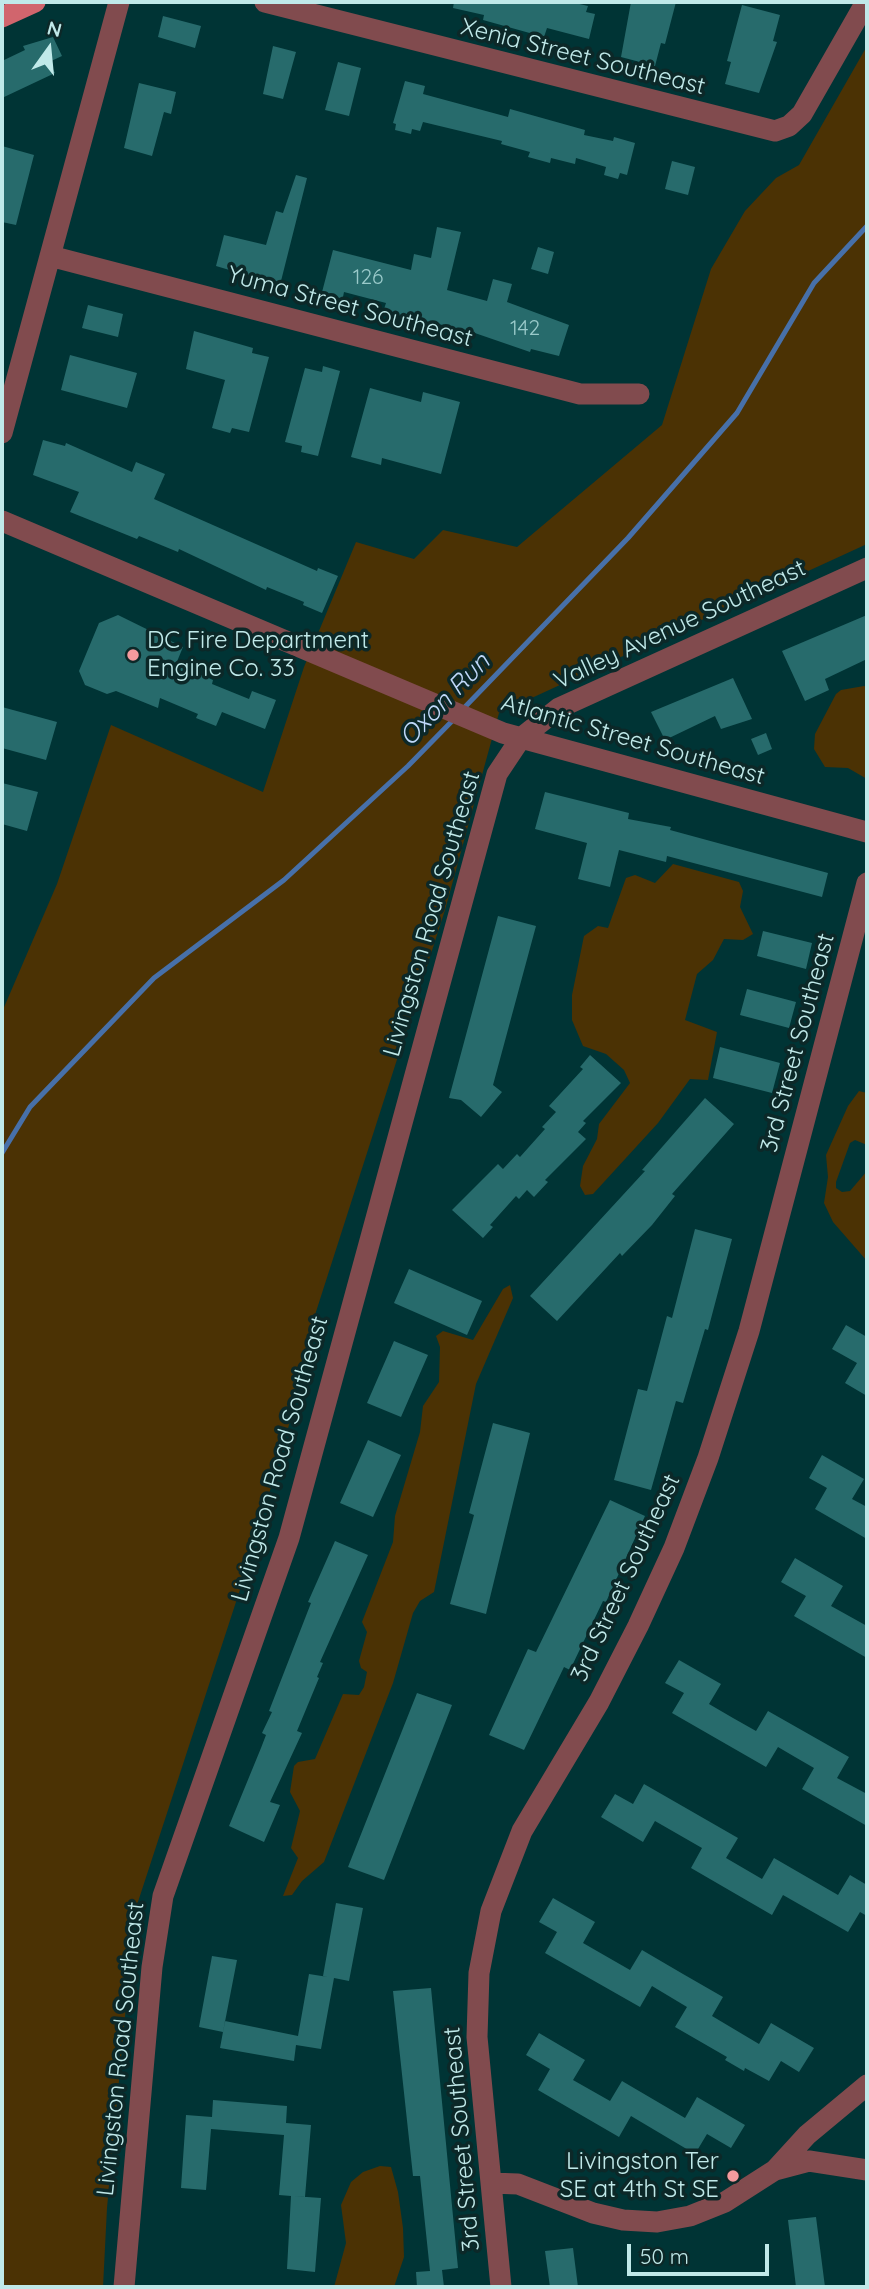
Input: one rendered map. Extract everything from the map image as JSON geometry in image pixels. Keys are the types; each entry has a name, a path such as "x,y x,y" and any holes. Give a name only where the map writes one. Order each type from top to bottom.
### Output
{"main road":[{"path":"2,17 35,2"}],"street":[{"path":"2,433 119,2"},
{"name":"Xenia Street Southeast","path":"265,2 766,131 789,126 802,114 866,2"},
{"name":"Yuma Street Southeast","path":"50,256 580,394 611,397 639,394"},
{"name":"Atlantic Street Southeast","path":"2,521 497,731 867,832"},
{"name":"Valley Avenue Southeast","path":"521,738 559,708 867,568"},
{"name":"Livingston Road Southeast","path":"124,2287 152,1967 163,1896 285,1551 485,813 500,768 521,738"},
{"name":"3rd Street Southeast","path":"501,2287 477,2021 479,1973 491,1911 522,1831 599,1702 638,1626 674,1548 708,1458 749,1331 867,883"},
{"path":"775,2170 807,2134 867,2085"},
{"path":"491,2183 518,2184 606,2217 657,2222 705,2211 775,2170 809,2161 867,2170"}],"shaded area":[{"path":"867,46 867,544 499,713 445,910 314,1318 319,1321 252,1553 135,1911 107,2208 103,2287 2,2287 2,1012 57,884 111,725 263,792 304,667 356,542 414,559 443,530 517,547 662,425 711,269 745,211 776,178 799,165"},
{"path":"867,687 867,779 848,768 825,767 814,749 815,734 836,694 841,690"},
{"path":"673,864 739,882 743,891 740,907 753,934 743,940 724,939 713,960 697,974 685,1020 717,1032 708,1080 690,1079 658,1123 593,1194 585,1195 580,1186 583,1166 597,1139 599,1124 630,1083 624,1070 606,1054 583,1046 572,1020 572,995 584,936 598,926 608,928 626,878 635,875 655,883"},
{"path":"859,1091 867,1093 867,1145 855,1140 850,1143 836,1188 842,1192 850,1191 867,1171 867,1261 833,1222 824,1203 828,1177 826,1155 848,1106"},
{"path":"510,1285 513,1298 476,1384 434,1592 420,1601 413,1613 393,1683 324,1862 302,1881 292,1895 283,1896 298,1858 291,1848 300,1811 290,1792 294,1766 298,1762 315,1759 343,1694 359,1695 364,1687 367,1672 361,1668 359,1661 367,1632 362,1622 393,1542 395,1516 420,1432 423,1406 439,1382 440,1347 436,1336 443,1331 473,1340 503,1289"},
{"path":"380,2166 391,2167 403,2228 404,2257 394,2287 334,2287 346,2243 341,2205 351,2182 363,2172"}],"building":[{"path":"454,2 571,2 588,6 586,12 595,14 589,39 547,28 544,37 483,20 484,15 453,8"},
{"path":"631,2 676,2 665,44 661,43 655,66 621,57"},
{"path":"742,5 780,15 773,41 777,42 759,93 725,84 731,62 727,61"},
{"path":"163,16 201,26 195,48 158,37"},
{"path":"53,37 62,56 49,62 55,73 2,98 2,61 25,50 23,46"},
{"path":"273,46 296,52 283,99 263,94"},
{"path":"338,62 361,68 349,116 325,110"},
{"path":"405,81 425,86 423,94 508,117 510,109 585,130 584,135 613,141 614,137 635,143 627,175 620,173 618,179 604,175 606,167 576,158 575,164 551,158 550,163 528,157 530,152 501,144 502,141 423,122 420,131 412,129 411,134 395,130 396,124 393,123"},
{"path":"139,83 176,92 171,114 164,112 152,156 124,148"},
{"path":"2,146 34,155 16,225 2,222"},
{"path":"672,161 695,167 688,195 665,189"},
{"path":"296,175 307,178 280,285 216,266 224,235 266,245 276,211 283,213"},
{"path":"437,227 461,232 447,290 487,301 493,279 512,284 507,302 569,325 559,356 531,349 530,352 469,331 468,335 447,329 447,326 383,312 386,303 344,292 342,302 321,296 333,250 411,270 414,254 431,258"},
{"path":"538,247 554,252 548,274 531,269"},
{"path":"88,305 123,314 118,337 82,328"},
{"path":"194,331 253,348 252,353 269,357 249,432 232,428 230,433 212,428 225,380 186,369"},
{"path":"70,355 137,373 127,408 61,390"},
{"path":"323,366 340,371 318,456 301,452 302,446 285,442 305,368 322,372"},
{"path":"370,388 421,402 423,392 460,402 441,474 382,458 381,465 351,457"},
{"path":"43,440 65,446 66,443 132,472 136,462 165,474 154,499 317,571 318,568 338,576 322,613 303,605 304,602 267,587 266,590 179,549 178,552 139,536 137,539 70,512 79,492 33,475"},
{"name":"DC Fire Department Engine Co. 33","path":"118,615 183,647 176,664 213,680 212,684 249,699 252,691 276,700 265,729 222,712 216,726 196,718 198,714 160,698 158,708 116,691 107,694 85,685 79,671 99,623"},
{"path":"867,615 867,659 825,679 829,690 805,701 782,651"},
{"path":"733,678 752,719 721,729 715,716 665,740 651,712"},
{"path":"2,707 57,722 46,760 2,748"},
{"path":"766,733 772,749 758,755 751,739"},
{"path":"2,783 38,792 27,831 2,824"},
{"path":"545,792 629,813 628,819 671,827 670,830 828,873 822,897 667,856 666,862 619,850 610,887 578,879 587,843 535,829"},
{"path":"498,916 536,926 493,1085 502,1092 481,1117 461,1100 449,1098"},
{"path":"763,931 812,943 806,969 757,956"},
{"path":"747,989 796,1002 789,1028 740,1015"},
{"path":"720,1047 780,1063 772,1093 713,1078"},
{"path":"590,1055 621,1083 583,1121 586,1123 578,1132 586,1139 545,1180 548,1182 534,1197 527,1190 519,1199 516,1196 490,1225 493,1227 483,1238 452,1210 498,1164 503,1169 517,1154 520,1157 545,1129 542,1127 556,1112 549,1106 583,1069 580,1067"},
{"path":"705,1098 734,1124 672,1194 675,1196 652,1225 622,1256 620,1253 557,1321 530,1296 645,1171 642,1170"},
{"path":"695,1229 732,1239 708,1330 705,1329 683,1403 676,1401 651,1490 614,1480 638,1389 647,1391 667,1316 672,1318"},
{"path":"409,1269 482,1301 467,1335 394,1303"},
{"path":"846,1325 867,1337 867,1396 845,1383 857,1363 832,1349"},
{"path":"394,1341 428,1355 401,1417 367,1403"},
{"path":"493,1423 530,1433 486,1614 450,1604 474,1515 469,1513"},
{"path":"368,1440 401,1455 373,1517 340,1503"},
{"path":"822,1455 864,1479 852,1499 867,1507 867,1539 815,1509 827,1488 809,1478"},
{"path":"610,1500 645,1516 606,1602 603,1601 570,1670 564,1667 524,1750 489,1735 528,1649 536,1652"},
{"path":"335,1541 368,1555 320,1662 323,1663 317,1677 319,1678 297,1731 302,1733 270,1802 280,1805 264,1842 229,1826 266,1735 262,1733 311,1603 308,1602"},
{"path":"795,1558 843,1586 831,1606 867,1626 867,1658 794,1616 806,1596 781,1582"},
{"path":"679,1660 721,1684 709,1704 733,1718 756,1731 768,1711 849,1757 837,1778 867,1794 867,1826 802,1789 814,1768 778,1747 766,1767 672,1713 684,1693 665,1683"},
{"path":"417,1693 452,1705 384,1880 348,1867"},
{"path":"644,1784 738,1838 726,1858 762,1879 774,1858 838,1895 850,1875 867,1885 867,1916 860,1912 848,1932 783,1895 772,1915 691,1868 702,1848 655,1821 643,1842 601,1817 615,1794 633,1804"},
{"path":"553,1898 595,1922 583,1943 630,1970 642,1950 723,1997 712,2016 759,2044 771,2023 814,2048 799,2072 781,2061 769,2081 745,2068 744,2071 725,2060 727,2057 675,2027 687,2007 652,1986 640,2007 545,1953 557,1932 539,1922"},
{"path":"336,1903 363,1908 349,1981 334,1978 321,2049 296,2045 294,2061 220,2048 225,2021 298,2036 309,1974 328,1977 323,1976"},
{"path":"212,1956 237,1960 223,2032 199,2027"},
{"path":"431,1988 458,2268 442,2270 444,2287 417,2287 416,2272 430,2271 420,2176 413,2176 393,1991"},
{"path":"539,2033 585,2060 573,2080 610,2101 622,2081 685,2118 697,2097 745,2125 731,2148 707,2134 695,2154 631,2116 619,2137 538,2090 550,2069 526,2055"},
{"path":"213,2100 287,2106 286,2123 311,2125 305,2197 321,2198 315,2272 287,2269 291,2196 279,2195 284,2135 211,2129 206,2190 181,2188 186,2115 212,2117"},
{"path":"816,2217 825,2287 796,2287 788,2220"},
{"path":"573,2248 578,2287 550,2287 545,2251"}],"waterway":[{"name":"Oxon Run","path":"462,710 628,538 737,413 814,283 867,226"},
{"name":"Oxon Run","path":"2,1153 30,1107 154,978 284,880 408,766 456,717"}],"place":[{"name":"DC Fire Department Engine Co. 33","path":"133,655"},
{"name":"Livingston Ter SE at 4th St SE","path":"733,2176"}]}
